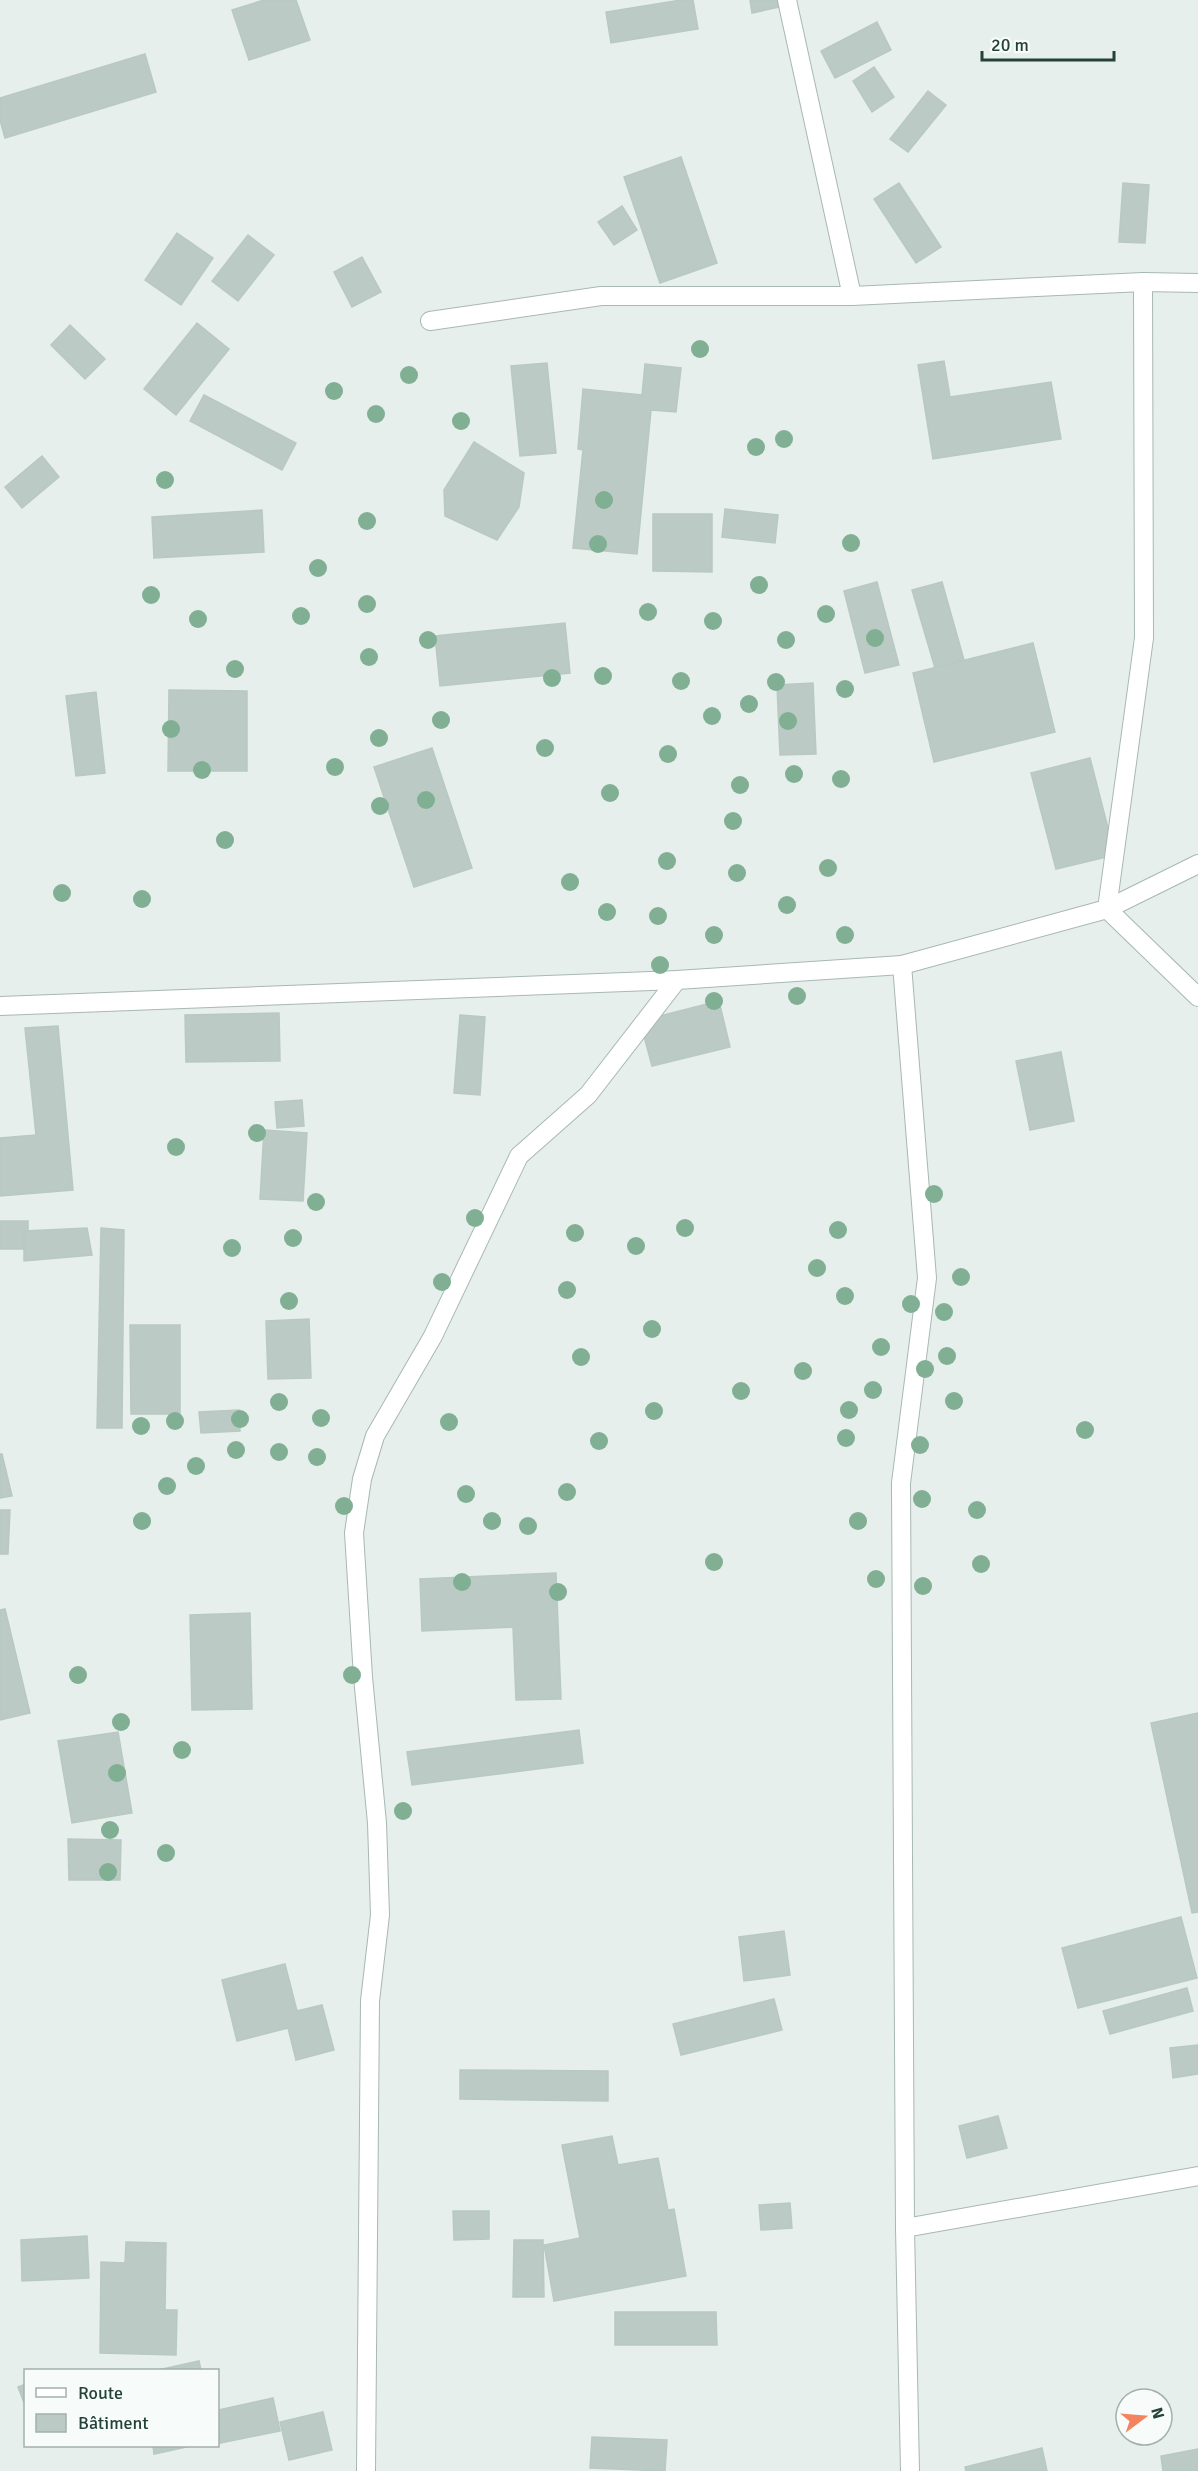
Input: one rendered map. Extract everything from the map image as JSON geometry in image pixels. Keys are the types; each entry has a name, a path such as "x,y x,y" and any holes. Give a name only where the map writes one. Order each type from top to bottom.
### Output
{"street":[{"path":"788,0 852,296"},
{"path":"1107,909 1144,638 1143,282"},
{"path":"430,321 601,296 852,296 1143,282 1198,283"},
{"path":"0,1006 677,980 902,965 1107,909 1198,864"},
{"path":"1107,909 1198,997"},
{"path":"902,965 927,1278 901,1483 905,2228 910,2471"},
{"path":"366,2471 370,2001 380,1915 377,1823 363,1677 354,1533 362,1479 375,1436 433,1336 519,1156 588,1095 677,980"},
{"path":"905,2228 1198,2176"}],"building":[{"path":"264,0 296,0 310,40 249,60 232,10"},
{"path":"693,0 698,29 611,43 606,12"},
{"path":"750,0 788,0 789,5 752,13"},
{"path":"877,22 891,50 835,78 821,51"},
{"path":"145,54 156,92 5,138 0,120 0,98"},
{"path":"874,67 894,97 872,112 853,81"},
{"path":"928,91 946,105 908,152 890,139"},
{"path":"681,157 717,263 660,283 624,177"},
{"path":"899,183 941,247 916,263 874,199"},
{"path":"1123,183 1149,185 1145,243 1119,242"},
{"path":"622,206 637,230 614,245 598,222"},
{"path":"177,233 213,258 181,305 145,280"},
{"path":"248,235 274,255 238,301 212,281"},
{"path":"362,257 381,292 352,307 334,272"},
{"path":"197,323 229,349 176,415 144,389"},
{"path":"70,325 105,359 85,379 51,345"},
{"path":"944,361 950,397 1051,382 1061,439 933,459 918,365"},
{"path":"547,363 556,453 520,456 511,366"},
{"path":"645,364 681,368 676,412 651,410 637,554 573,548 583,450 578,449 583,389 642,395"},
{"path":"204,395 296,443 282,470 190,421"},
{"path":"474,442 524,473 519,507 497,540 445,516 444,490"},
{"path":"42,456 59,477 22,508 5,487"},
{"path":"725,509 778,515 775,543 722,537"},
{"path":"262,510 264,552 154,558 152,517"},
{"path":"653,514 712,514 712,572 653,571"},
{"path":"877,582 899,665 865,673 844,591"},
{"path":"942,582 964,660 935,668 912,590"},
{"path":"565,623 570,673 440,686 435,636"},
{"path":"1033,643 1055,732 934,762 913,673"},
{"path":"813,683 816,754 780,755 777,685"},
{"path":"169,690 247,691 247,771 168,771"},
{"path":"96,692 105,773 76,776 66,696"},
{"path":"432,748 472,868 414,887 374,767"},
{"path":"1090,758 1115,855 1056,869 1031,773"},
{"path":"719,1001 730,1047 652,1066 640,1021"},
{"path":"279,1013 280,1061 186,1062 185,1015"},
{"path":"460,1015 485,1017 480,1095 454,1093"},
{"path":"58,1026 73,1190 0,1196 0,1138 36,1135 25,1028"},
{"path":"1061,1052 1074,1121 1030,1130 1016,1061"},
{"path":"302,1100 304,1126 277,1128 275,1102"},
{"path":"264,1130 307,1133 303,1201 260,1199"},
{"path":"0,1221 28,1221 28,1249 0,1249"},
{"path":"87,1228 92,1255 24,1261 24,1231"},
{"path":"101,1228 124,1230 122,1428 97,1428"},
{"path":"309,1319 311,1378 268,1379 266,1321"},
{"path":"130,1325 180,1325 180,1414 131,1414"},
{"path":"239,1410 240,1431 201,1433 199,1412"},
{"path":"0,1454 2,1454 12,1496 0,1498"},
{"path":"0,1510 10,1510 8,1554 0,1554"},
{"path":"556,1573 561,1699 516,1700 513,1627 422,1631 420,1579"},
{"path":"5,1609 30,1713 0,1720 0,1610"},
{"path":"250,1613 252,1709 192,1710 190,1615"},
{"path":"1198,1713 1198,1912 1192,1913 1151,1723"},
{"path":"579,1730 583,1763 412,1785 407,1752"},
{"path":"118,1732 132,1813 72,1823 58,1741"},
{"path":"68,1839 121,1840 120,1880 69,1880"},
{"path":"1181,1917 1197,1978 1078,2008 1062,1948"},
{"path":"784,1931 790,1975 744,1981 739,1937"},
{"path":"285,1964 297,2011 322,2005 334,2050 296,2060 288,2028 237,2041 222,1980"},
{"path":"1187,1988 1193,2011 1110,2034 1103,2011"},
{"path":"774,1999 782,2030 681,2055 673,2024"},
{"path":"1198,2045 1198,2074 1173,2078 1170,2048"},
{"path":"460,2070 608,2071 608,2101 460,2099"},
{"path":"998,2116 1007,2148 967,2158 959,2126"},
{"path":"612,2136 618,2165 658,2158 668,2210 674,2209 686,2276 554,2301 544,2245 580,2238 562,2145"},
{"path":"790,2203 792,2228 761,2230 759,2205"},
{"path":"453,2211 489,2211 489,2239 454,2240"},
{"path":"87,2236 89,2278 22,2281 21,2240"},
{"path":"514,2240 543,2240 544,2297 513,2297"},
{"path":"126,2242 166,2243 165,2310 177,2310 176,2355 100,2353 101,2262 125,2263"},
{"path":"615,2312 716,2312 717,2345 615,2345"},
{"path":"199,2361 201,2369 163,2369"},
{"path":"24,2385 24,2403 18,2387"},
{"path":"273,2398 280,2431 220,2443 219,2410"},
{"path":"323,2412 332,2450 289,2460 280,2422"},
{"path":"592,2437 667,2440 665,2471 590,2468"},
{"path":"153,2447 186,2447 154,2454"},
{"path":"1042,2448 1047,2471 966,2471 965,2467"},
{"path":"1198,2449 1198,2471 1163,2471 1161,2456"}]}
